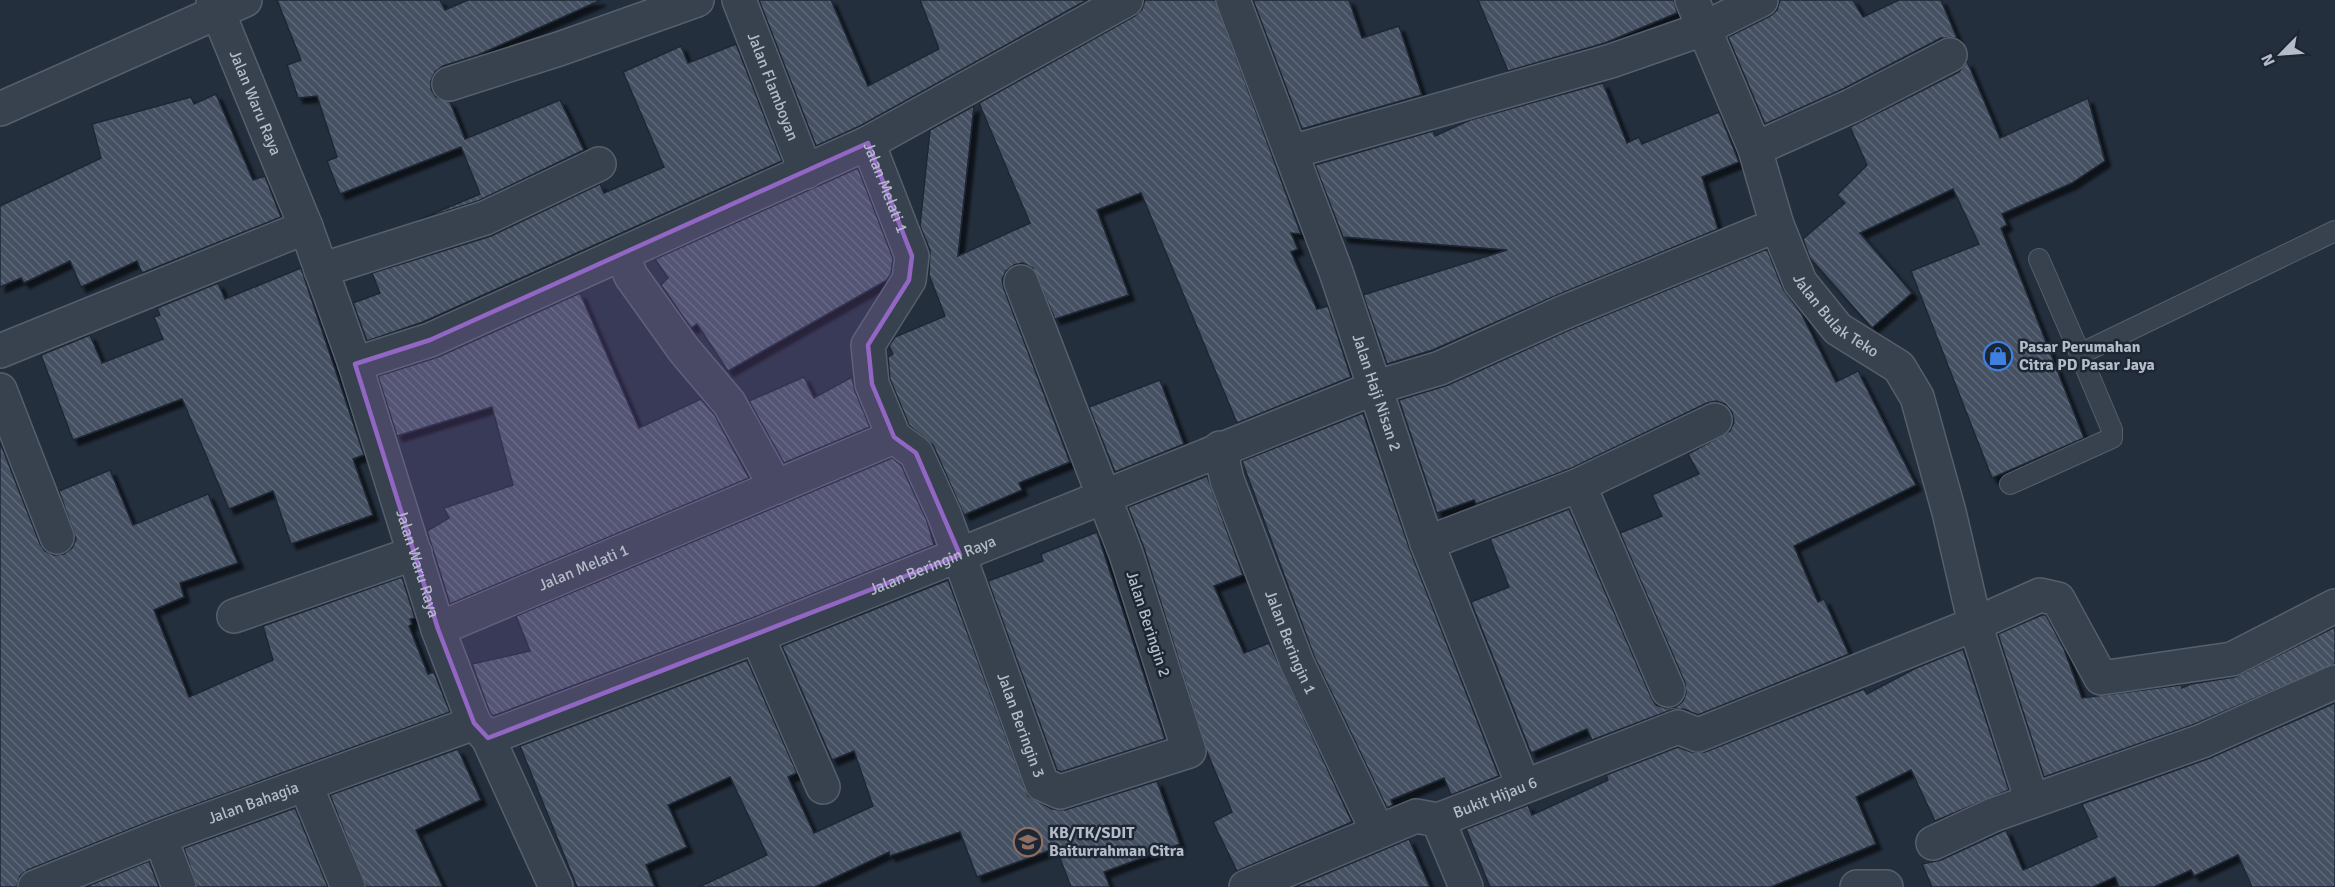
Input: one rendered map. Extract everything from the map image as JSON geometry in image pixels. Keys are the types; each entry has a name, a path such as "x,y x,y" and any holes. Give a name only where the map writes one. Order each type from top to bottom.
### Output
{"street":[{"path":"449,84 559,49 698,0"},
{"name":"Jalan Flamboyan","path":"739,0 806,172"},
{"name":"Jalan Melati 1","path":"960,555 916,453 894,437 872,384 868,345 909,280 912,256 868,143 1126,0"},
{"name":"Jalan Haji Nisan 2","path":"1233,0 1377,387 1427,543 1523,785"},
{"path":"1291,152 1611,61 1697,15 1761,0"},
{"path":"0,109 225,4"},
{"name":"Jalan Waru Raya","path":"225,4 355,364 438,629 481,731 556,887"},
{"name":"Jalan Bulak Teko","path":"1697,15 1755,149 1777,225 1800,282 1838,329 1899,367 1917,397 1949,512 1975,624 2032,801"},
{"path":"1755,149 1851,106 1950,55"},
{"path":"355,364 429,340 868,143"},
{"path":"321,270 485,218 600,164"},
{"name":"Jalan Beringin Raya","path":"481,731 757,636 1104,499 1220,448 1377,387 1440,368 1562,313 1777,225"},
{"path":"0,351 306,227"},
{"path":"622,254 631,276 678,341 729,403 776,487"},
{"name":"Jalan Beringin 2","path":"1021,282 1126,554 1189,750"},
{"path":"0,390 57,537"},
{"path":"1427,543 1579,484 1715,420"},
{"name":"Jalan Melati 1","path":"438,629 894,437"},
{"name":"Jalan Beringin 1","path":"1220,448 1227,480 1298,663 1377,830"},
{"path":"1579,484 1668,690"},
{"path":"234,616 415,553"},
{"name":"Jalan Beringin 3","path":"960,555 1042,784 1060,792 1189,750"},
{"path":"1975,624 2040,596 2058,599 2101,678 2232,659 2335,606"},
{"name":"Bukit Hijau 6","path":"1246,887 1377,830 1416,816 1438,820 1523,785 1678,727 1698,735 1975,624"},
{"path":"757,636 822,787"},
{"path":"1933,843 1993,815 2202,741 2335,682"},
{"name":"Jalan Bahagia","path":"35,887 160,837 306,786 481,731"},
{"path":"306,786 348,887"},
{"path":"1438,820 1466,887"},
{"path":"160,837 179,887"},
{"path":"1857,887 1886,887"}],"lane":[{"path":"2080,354 2335,231"},
{"path":"2010,484 2112,438 2112,430 2039,259"}],"highlighted area":[{"path":"868,143 912,256 909,280 868,345 872,384 894,437 916,453 960,555 488,738 474,723 438,629 355,364 430,340"}],"building":[{"path":"277,0 440,0 445,10 468,0 601,0 478,55 443,66 435,72 431,81 431,89 436,97 450,102 465,139 560,100 584,150 478,201 418,220 480,194 461,147 340,194 327,161 337,157 317,96 298,98 287,65 301,60"},
{"path":"759,0 831,0 868,86 939,49 920,0 1087,0 860,126 816,146"},
{"path":"1145,0 1215,0 1301,234 1291,233 1298,249 1291,252 1317,309 1328,306 1351,377 1237,423 1141,193 1097,210 1129,295 1055,319 1033,268 1023,263 1014,265 1006,271 1002,280 1004,289 1070,462 1019,483 1022,490 964,515 933,445 909,425 890,379 888,357 893,354 889,346 895,337 945,316 929,275 930,250 920,226 930,130 974,106 958,256 1030,223 979,103 1135,16 1142,9"},
{"path":"1253,0 1349,0 1362,38 1399,26 1422,95 1302,129"},
{"path":"1478,0 1674,0 1677,13 1605,43 1508,71"},
{"path":"1780,0 1853,0 1863,17 1899,0 1941,0 1957,38 1941,38 1843,89 1765,124 1728,37 1770,16 1777,10"},
{"path":"736,44 782,161 423,322 367,341 353,303 380,293 372,273 491,236 600,184 604,193 664,167 623,72 681,46 688,63"},
{"path":"1967,61 2000,138 2088,98 2105,161 2072,183 2002,214 2007,225 2001,228 2084,438 1992,478 1911,271 1979,244 1953,189 1860,233 1912,293 1872,328 1810,258 1803,239 1845,203 1837,195 1867,165 1850,127 1959,72"},
{"path":"1603,83 1627,143 1639,137 1642,144 1719,112 1739,162 1702,177 1718,229 1555,296 1433,350 1387,364 1363,295 1507,250 1343,237 1315,165 1433,131 1435,136 1470,120"},
{"path":"216,94 253,180 265,176 281,217 142,273 137,261 81,287 70,261 24,283 21,278 0,287 0,206 101,158 92,124 191,97 194,104"},
{"path":"858,168 893,258 891,274 887,280 728,371 697,324 691,328 661,285 668,278 655,259"},
{"path":"1767,249 1783,289 1801,313 1836,382 1858,371 1916,485 1794,546 1818,602 1824,599 1849,654 1698,715 1684,709 1671,710 1592,740 1587,729 1531,753 1471,602 1509,587 1490,539 1569,509 1651,697 1656,705 1665,708 1676,707 1683,701 1686,693 1685,683 1620,533 1662,516 1652,495 1699,474 1688,454 1730,431 1734,422 1732,412 1725,404 1716,401 1707,403 1572,468 1476,504 1474,500 1437,513 1399,400 1448,385 1569,330"},
{"path":"301,268 364,455 353,459 373,515 291,544 273,491 229,509 182,399 73,440 41,355 90,335 102,363 163,339 154,317 160,315 157,308 218,283 225,299"},
{"path":"580,293 639,428 701,399 714,414 749,478 450,604 427,531 449,518 444,508 513,485 492,407 397,436 378,376 438,357"},
{"path":"804,377 814,398 852,377 855,391 870,427 784,463 749,401"},
{"path":"1160,380 1184,444 1115,472 1089,407"},
{"path":"1363,413 1410,550 1499,776 1451,795 1444,778 1391,800 1393,805 1387,808 1314,656 1242,461"},
{"path":"0,442 40,544 45,551 54,555 64,554 72,548 76,539 59,491 110,470 133,525 208,494 238,563 180,583 184,597 154,610 189,697 273,660 263,626 402,577 415,618 410,619 412,624 409,626 428,674 434,672 450,712 153,820 28,870 20,876 17,887 0,887"},
{"path":"892,458 901,465 927,521 934,545 750,619 493,716 490,713 472,664 530,651 516,616"},
{"path":"1207,476 1243,575 1214,586 1244,653 1269,643 1352,822 1237,871 1213,822 1232,812 1207,752 1144,548 1128,507"},
{"path":"1097,532 1165,739 1061,772 1057,770 988,581 1043,561 1041,554"},
{"path":"948,580 1028,796 1052,809 1065,810 1157,781 1180,844 1104,872 1110,887 1071,887 1056,848 977,877 960,832 890,856 889,852 815,887 699,887 767,855 730,777 668,805 687,847 646,865 655,887 577,887 520,746 747,660 797,773 788,777 814,833 873,806 854,751 832,760 782,646"},
{"path":"2046,615 2064,649 2082,698 2181,685 2182,688 2191,684 2235,677 2335,627 2335,664 2195,724 2044,777 1998,634"},
{"path":"1963,649 2009,790 1935,821 1911,770 1856,797 1876,844 1771,887 1490,887 1466,829 1528,805 1532,815 1608,780 1606,775 1678,747 1691,752 1705,752 1864,689 1867,694 1916,668"},
{"path":"2335,703 2335,887 2252,887 2238,855 2194,876 2191,870 2154,887 2119,887 2115,877 2093,887 1932,887 1922,864 1941,860 2006,830 2023,870 2097,837 2082,804 2210,758"},
{"path":"458,749 481,800 416,830 443,887 366,887 330,795"},
{"path":"295,808 328,887 197,887 184,848"},
{"path":"1409,839 1430,887 1295,887"},
{"path":"149,861 159,887 85,887"}],"place":[{"name":"Pasar Perumahan Citra PD Pasar Jaya","path":"1998,356"},
{"name":"KB/TK/SDIT Baiturrahman Citra","path":"1028,842"}]}
